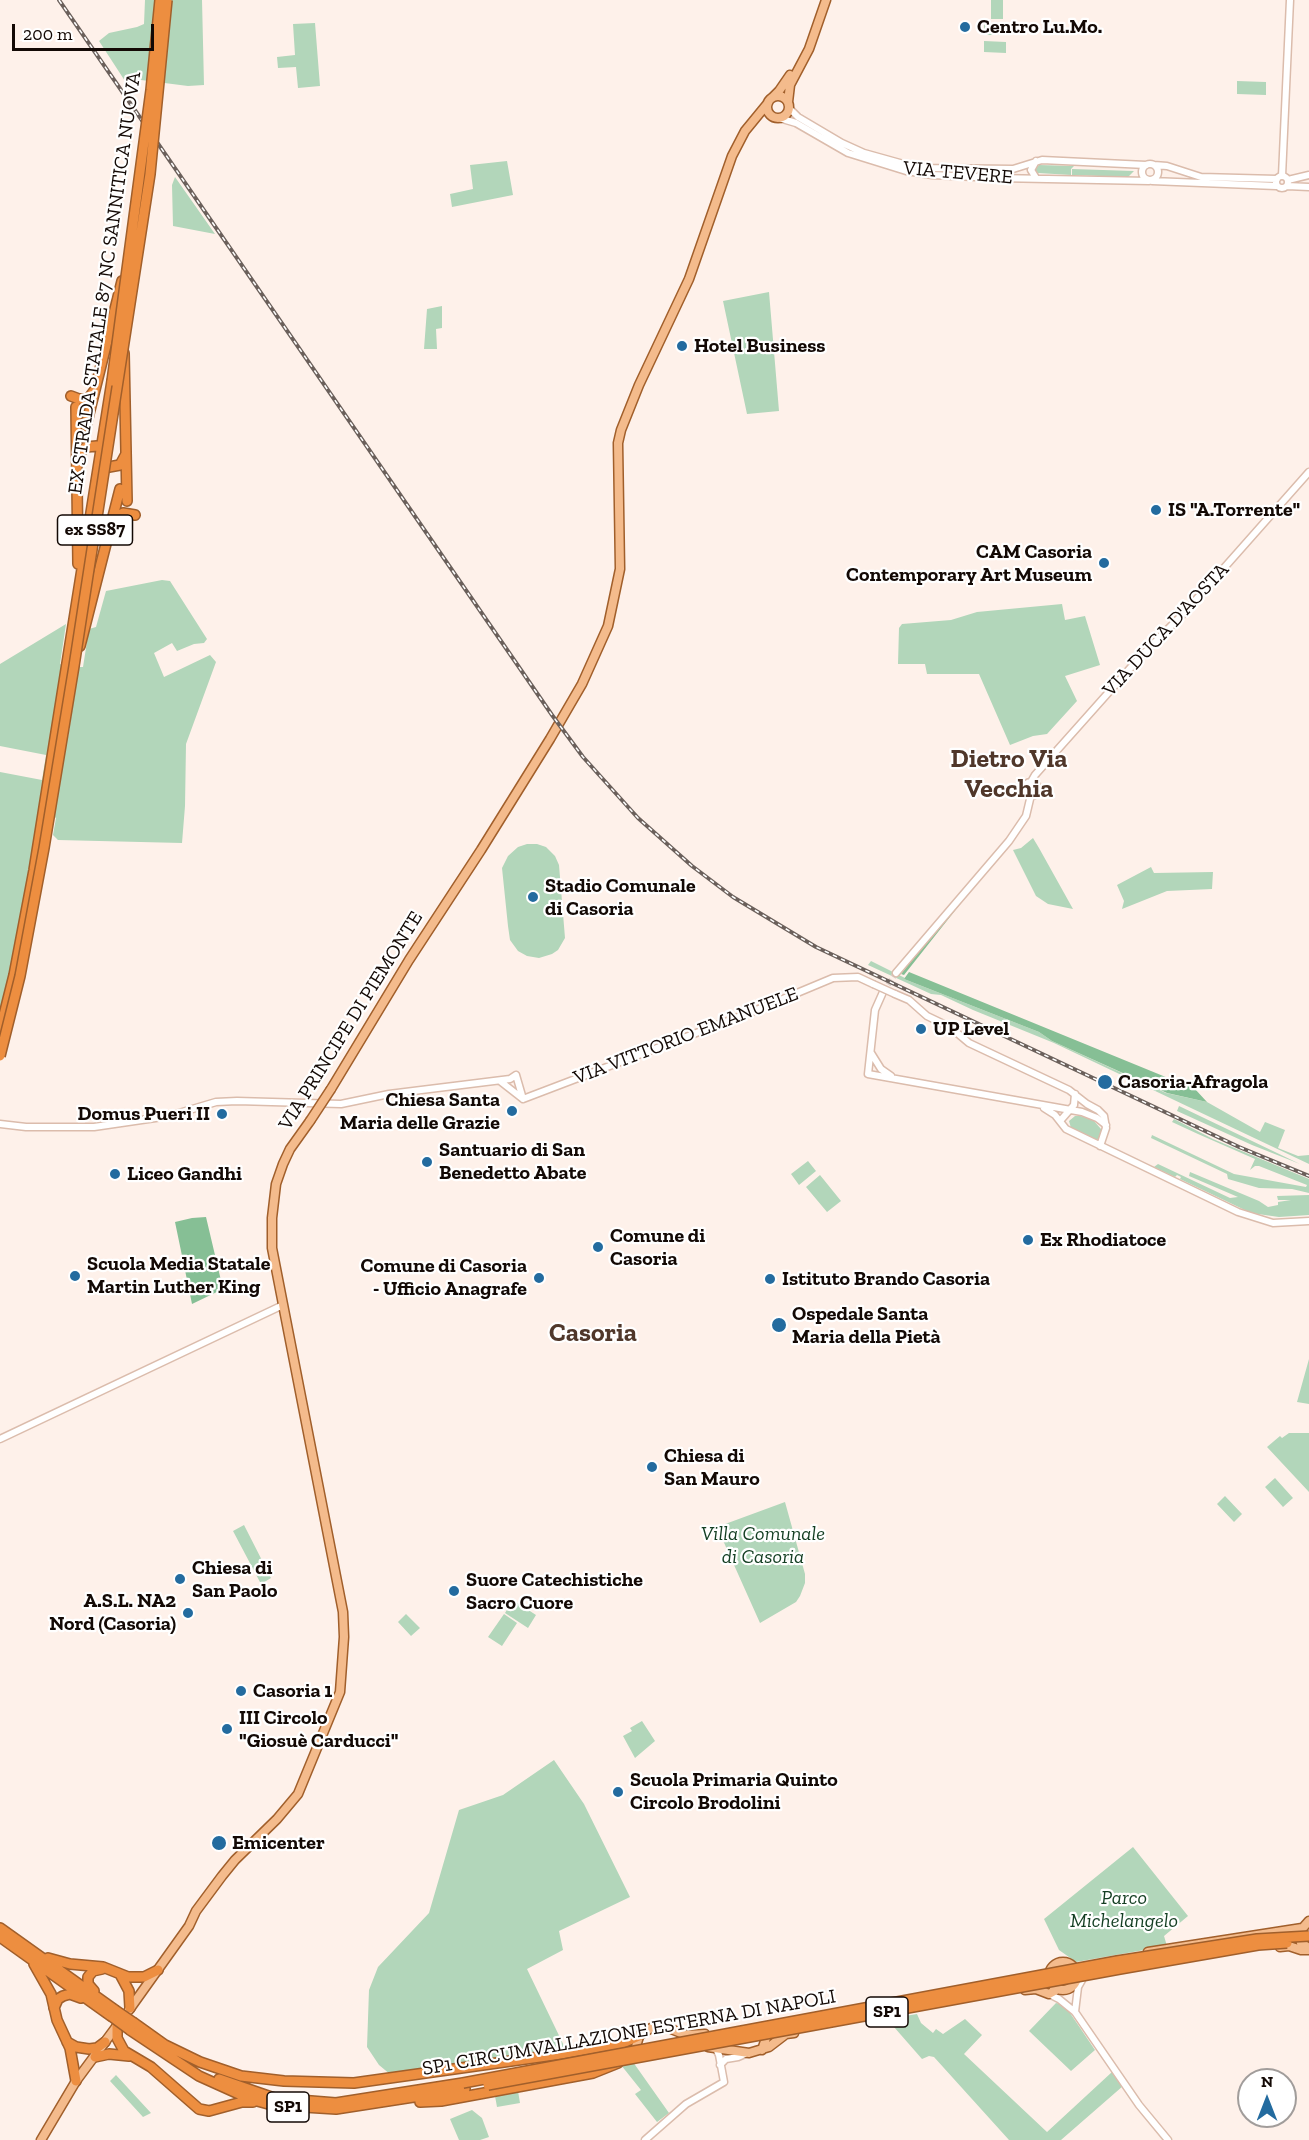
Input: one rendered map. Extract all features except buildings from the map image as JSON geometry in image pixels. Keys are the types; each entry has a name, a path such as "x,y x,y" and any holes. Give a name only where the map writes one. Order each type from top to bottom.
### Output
{"highway":[{"name":"EX STRADA STATALE 87 NC SANNITICA NUOVA","path":"0,1031 14,975 34,870 131,253 160,0"},
{"name":"EX STRADA STATALE 87 NC SANNITICA NUOVA","path":"0,1056 20,976 74,666 150,174 167,0"},
{"path":"86,426 131,253"},
{"path":"124,348 127,501"},
{"path":"71,396 88,399 96,389"},
{"path":"74,620 78,561 76,407"},
{"path":"78,455 86,447 97,446"},
{"path":"109,467 120,465 127,451"},
{"path":"74,666 120,489"},
{"path":"113,519 123,513 135,515"},
{"name":"SP1 CIRCUMVALLAZIONE ESTERNA DI NAPOLI","path":"0,1926 17,1944 199,2076 264,2103 336,2109 394,2101 1117,1961 1257,1938 1309,1936"},
{"name":"SP1 CIRCUMVALLAZIONE ESTERNA DI NAPOLI","path":"0,1937 17,1944"},
{"path":"0,1942 17,1944"},
{"name":"SP1 CIRCUMVALLAZIONE ESTERNA DI NAPOLI","path":"132,2027 165,2045 203,2071 222,2080 274,2098 336,2103 464,2086 1258,1945 1309,1942"},
{"path":"36,1958 103,1967 121,1976 135,1978 144,1977 158,1970"},
{"path":"36,1958 57,2020 72,2055 76,2081"},
{"path":"100,2004 88,1984 88,1977 93,1971 111,1970"},
{"path":"121,1976 129,1991 130,2008"},
{"path":"54,2008 58,1999 70,1994 100,2004"},
{"path":"117,2026 118,2043 129,2056"},
{"path":"165,2045 200,2062 241,2076 284,2081 354,2083 561,2054 623,2043 639,2036"},
{"path":"67,2042 89,2049 97,2048 105,2042"},
{"path":"95,2057 110,2054 129,2056 151,2067 199,2109 209,2111 242,2102 264,2103"},
{"path":"394,2101 441,2101 593,2073 613,2064 645,2058"},
{"path":"215,2109 223,2096 219,2086"}],"main road":[{"path":"738,146 758,122 786,115 790,85 815,35 826,0"},
{"path":"738,146 745,131 780,91 802,61"},
{"path":"770,100 780,96 789,105"},
{"path":"770,100 767,110 776,117"},
{"name":"VIA PRINCIPE DI PIEMONTE","path":"41,2140 76,2081 158,1970 189,1926 196,1911 235,1860 277,1819 298,1794 340,1692 344,1637 343,1612 272,1248 276,1184 283,1164 310,1120 544,748 582,684 609,626 620,569 618,443 621,430 639,385 689,279 727,167 738,146"},
{"path":"1309,1921 1302,1928 1299,1937 1301,1943 1309,1949"},
{"path":"1071,1966 1195,1943 1302,1928"},
{"path":"1051,1969 1049,1978 1053,1987 1065,1990 1077,1982 1246,1950 1289,1946 1301,1950 1309,1949"},
{"path":"1058,1989 1049,1994 1030,1989 786,2034 762,2049 745,2054 715,2047 645,2058 636,2051 639,2036 655,2027 673,2029 686,2035 700,2035 1051,1969 1063,1963 1071,1966 1076,1972 1077,1982"},
{"path":"758,2024 766,2031 762,2049"}],"street":[{"path":"1282,181 1290,0"},
{"path":"789,105 798,117 842,143 864,153 907,165 928,168 1013,169 1036,161 1154,165 1167,166 1201,177 1282,181 1308,187 1306,176 1282,181"},
{"name":"VIA TEVERE","path":"776,117 796,123 848,153 874,163 906,171 940,175 1198,183 1282,181"},
{"path":"1035,178 1031,170 1036,161"},
{"path":"1146,165 1142,175 1150,181 1158,173 1154,165"},
{"name":"VIA DUCA D'AOSTA","path":"896,973 1009,841 1026,816 1031,795 1035,794 1038,789 1031,782 1035,775 1137,660 1185,612 1309,472"},
{"name":"VIA VITTORIO EMANUELE","path":"0,1124 26,1127 94,1127 148,1120 216,1102 341,1104 389,1094 497,1080 513,1082 523,1099 733,1019 833,978 850,977 858,977 909,1000 927,1016 950,1027 969,1043 1074,1093"},
{"path":"883,992 875,1010 868,1074 1089,1114 1106,1125"},
{"path":"870,1053 881,1069 892,1077"},
{"path":"1060,1120 1070,1110 1075,1100 1074,1093"},
{"path":"1074,1093 1086,1104 1100,1112 1106,1125 1100,1146"},
{"path":"1038,1106 1048,1110 1060,1120 1066,1129 1238,1212 1273,1223 1309,1221"},
{"path":"0,1439 283,1305"},
{"path":"1075,2012 1077,1982"},
{"path":"1058,1989 1059,1999"},
{"path":"1049,1994 1075,2012 1139,2105 1168,2140"},
{"path":"645,2140 686,2104 724,2082 715,2047"},
{"path":"720,2065 726,2059 745,2054"}],"green space":[{"path":"145,0 202,0 204,85 188,86 141,80 125,81 99,41 109,33 144,24"},
{"path":"991,0 1003,0 1003,19 991,19"},
{"path":"315,23 320,86 298,88 296,67 278,68 277,57 295,55 293,24"},
{"path":"984,23 1006,23 1006,35 984,35"},
{"path":"984,41 1006,42 1006,53 984,52"},
{"path":"1237,81 1266,82 1266,95 1237,94"},
{"path":"507,161 513,195 452,207 450,194 473,189 470,165"},
{"path":"1039,165 1074,166 1071,169 1071,175 1038,173 1035,170"},
{"path":"1072,169 1134,171 1128,177 1072,175"},
{"path":"175,177 215,234 173,226 172,185"},
{"path":"769,292 779,411 747,414 723,301"},
{"path":"442,306 442,328 436,329 437,349 424,349 427,309"},
{"path":"162,580 170,581 207,639 204,643 194,644 177,651 172,643 154,653 164,677 210,655 216,662 186,744 182,843 58,840 53,835 56,818 53,816 65,738 68,737 79,667 83,667 89,629 96,627 106,591"},
{"path":"1062,604 1065,620 1085,616 1100,665 1065,676 1077,701 1047,734 1033,736 1010,745 979,674 927,674 925,664 898,664 899,628 902,624 951,620 977,612"},
{"path":"66,624 60,664 63,665 34,846 18,937 0,1012 0,772 42,780 46,755 0,746 0,664"},
{"path":"1033,838 1073,909 1048,904 1036,896 1013,850 1021,848"},
{"name":"Stadio Comunale di Casoria","path":"527,844 546,847 555,856 559,865 565,938 558,950 539,958 527,956 518,951 510,940 508,926 502,868 508,856 518,847"},
{"path":"1151,867 1154,873 1213,872 1212,889 1167,891 1122,909 1124,901 1117,885"},
{"path":"961,903 904,975 901,974 920,949"},
{"path":"871,961 904,979 1039,1032 1052,1041 1166,1093 1207,1102 1260,1132 1265,1122 1285,1130 1278,1148 1298,1156 1309,1155 1309,1164 1054,1043 941,995 931,994 868,965"},
{"path":"909,972 1195,1089 1207,1102 1167,1093 1052,1041 1039,1032 904,979"},
{"path":"1179,1106 1300,1164 1177,1111"},
{"path":"1075,1116 1094,1121 1101,1129 1101,1138 1096,1140 1071,1128 1069,1121"},
{"path":"1174,1119 1213,1139 1309,1179 1309,1193 1292,1189 1259,1188 1228,1179 1227,1174 1151,1138 1152,1135 1234,1174 1306,1187 1307,1185 1259,1166 1250,1170 1255,1159 1172,1122"},
{"path":"808,1161 816,1171 799,1185 791,1174"},
{"path":"1158,1164 1230,1198 1238,1197 1189,1176 1190,1172 1268,1207 1278,1205 1278,1202 1291,1200 1278,1200 1277,1196 1309,1195 1309,1215 1279,1217 1251,1213 1180,1179 1181,1177 1177,1175 1175,1177 1154,1167"},
{"path":"820,1175 841,1201 827,1212 806,1187"},
{"path":"206,1217 223,1289 192,1304 175,1222"},
{"path":"1309,1359 1309,1404 1297,1402"},
{"path":"1289,1433 1309,1433 1309,1492 1267,1447 1280,1436 1282,1438"},
{"path":"1275,1478 1293,1498 1283,1507 1265,1487"},
{"path":"1225,1496 1242,1514 1234,1522 1217,1504"},
{"name":"Villa Comunale di Casoria","path":"785,1502 805,1574 805,1583 796,1602 760,1623 717,1527"},
{"path":"244,1525 271,1578 261,1584 233,1531"},
{"path":"513,1600 536,1615 528,1628 505,1613"},
{"path":"406,1614 420,1628 411,1636 398,1622"},
{"path":"504,1614 517,1623 502,1646 488,1637"},
{"path":"642,1721 655,1741 635,1758 623,1736 632,1731 630,1728"},
{"path":"554,1760 584,1804 630,1897 559,1931 563,1950 527,1969 566,2050 391,2075 379,2065 367,2047 369,1990 378,1967 429,1913 459,1810 503,1795"},
{"name":"Parco Michelangelo","path":"1133,1847 1188,1916 1164,1936 1167,1946 1076,1962 1059,1950 1044,1919"},
{"path":"1056,2003 1068,2010 1095,2050 1071,2071 1029,2031"},
{"path":"917,2014 921,2023 933,2033 936,2029 943,2034 965,2019 982,2035 964,2054 1047,2132 1112,2072 1123,2086 1061,2140 1009,2140 934,2057 929,2056 922,2059 887,2019"},
{"path":"633,2062 669,2113 657,2122 635,2094 641,2090 621,2065"},
{"path":"116,2075 151,2113 143,2117 110,2081"},
{"path":"518,2091 520,2103 497,2107 495,2096"},
{"path":"472,2110 482,2118 489,2137 480,2140 459,2140 450,2119"}],"tunnel":[{"path":"883,992 896,973"}],"railway":[{"path":"59,0 552,715 583,757 638,818 692,866 733,897 816,947 1239,1147 1309,1176"}],"place":[{"name":"Centro Lu.Mo.","path":"965,27"},
{"name":"Hotel Business","path":"682,346"},
{"name":"IS \"A.Torrente\"","path":"1156,510"},
{"name":"CAM Casoria Contemporary Art Museum","path":"1104,563"},
{"name":"Stadio Comunale di Casoria","path":"533,897"},
{"name":"UP Level","path":"921,1029"},
{"name":"Casoria-Afragola","path":"1105,1082"},
{"name":"Chiesa Santa Maria delle Grazie","path":"512,1111"},
{"name":"Domus Pueri II","path":"222,1114"},
{"name":"Santuario di San Benedetto Abate","path":"427,1162"},
{"name":"Liceo Gandhi","path":"115,1174"},
{"name":"Ex Rhodiatoce","path":"1028,1240"},
{"name":"Comune di Casoria","path":"598,1247"},
{"name":"Scuola Media Statale Martin Luther King","path":"75,1276"},
{"name":"Comune di Casoria - Ufficio Anagrafe","path":"539,1278"},
{"name":"Istituto Brando Casoria","path":"770,1279"},
{"name":"Ospedale Santa Maria della Pietà","path":"779,1325"},
{"name":"Chiesa di San Mauro","path":"652,1467"},
{"name":"Chiesa di San Paolo","path":"180,1579"},
{"name":"Suore Catechistiche Sacro Cuore","path":"454,1591"},
{"name":"A.S.L. NA2 Nord (Casoria)","path":"188,1613"},
{"name":"Casoria 1","path":"241,1691"},
{"name":"III Circolo \"Giosuè Carducci\"","path":"227,1729"},
{"name":"Scuola Primaria Quinto Circolo Brodolini","path":"618,1792"},
{"name":"Emicenter","path":"219,1843"}],"district":[{"name":"Dietro Via Vecchia","path":"1009,775"},
{"name":"Casoria","path":"593,1334"}]}
